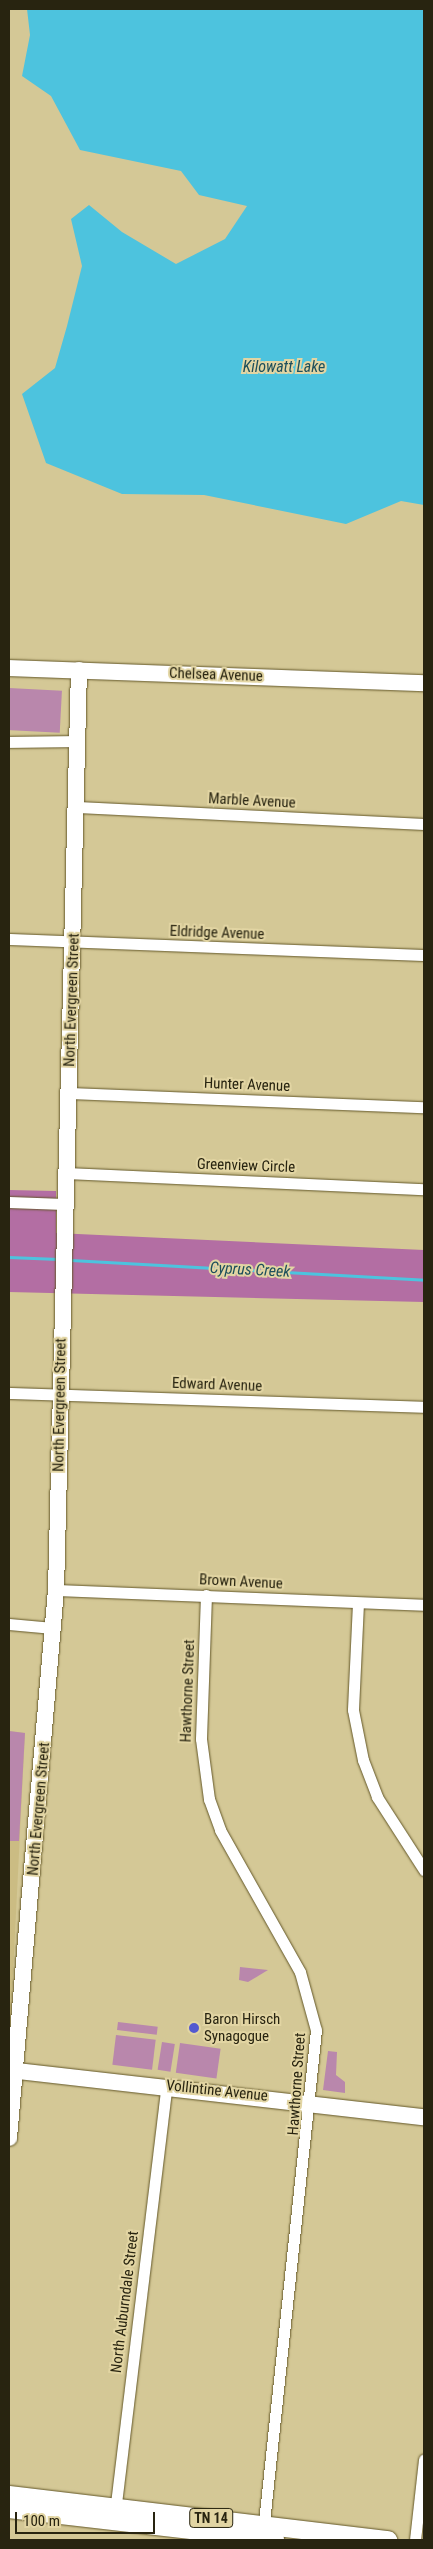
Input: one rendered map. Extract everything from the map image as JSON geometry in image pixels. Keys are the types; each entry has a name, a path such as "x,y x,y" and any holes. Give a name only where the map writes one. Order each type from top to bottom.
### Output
{"main road":[{"name":"TN 14","path":"9,2495 114,2513 267,2534 388,2540"},
{"name":"TN 14","path":"9,2509 114,2513"}],"street":[{"name":"Chelsea Avenue","path":"9,668 424,683"},
{"name":"North Evergreen Street","path":"9,2138 13,2070 56,1590 61,1394 60,1286 74,943 78,807 75,741 79,670"},
{"path":"9,742 75,741"},
{"name":"Marble Avenue","path":"78,807 424,824"},
{"name":"Eldridge Avenue","path":"9,939 424,955"},
{"name":"Hunter Avenue","path":"69,1093 424,1107"},
{"name":"Greenview Circle","path":"66,1174 424,1188"},
{"path":"9,1202 64,1204"},
{"name":"Edward Avenue","path":"9,1393 424,1407"},
{"name":"Brown Avenue","path":"56,1590 424,1605"},
{"name":"Hawthorne Street","path":"206,1595 203,1772 220,1830 307,1988 316,2030 312,2102 267,2534"},
{"path":"358,1603 353,1710 363,1760 377,1797 424,1870"},
{"path":"9,1624 53,1628"},
{"name":"Vollintine Avenue","path":"13,2070 167,2085 424,2117"},
{"name":"North Auburndale Street","path":"114,2513 167,2085"},
{"path":"415,2540 424,2460"}],"shaded area":[{"path":"9,688 62,691 60,733 9,730"},
{"path":"9,1190 56,1191 56,1233 424,1250 424,1302 9,1292"},
{"path":"9,1731 25,1733 9,2053"},
{"path":"9,1731 25,1733 19,1841 9,1841"},
{"path":"240,1967 268,1970 248,1982 239,1980"},
{"path":"118,2022 158,2027 157,2035 117,2030"},
{"path":"116,2035 156,2040 152,2070 112,2065"},
{"path":"162,2042 175,2044 170,2072 158,2070"},
{"path":"180,2043 221,2049 216,2078 176,2073"},
{"path":"328,2051 337,2052 336,2075 345,2082 345,2093 323,2090"}],"water":[{"name":"Kilowatt Lake","path":"27,9 424,9 424,505 401,501 346,524 204,495 122,494 46,463 22,394 55,368 67,326 82,266 71,219 89,205 122,232 176,264 225,239 247,206 199,195 181,171 80,150 51,96 22,76 30,35"}],"waterway":[{"path":"9,1257 58,1259"},
{"name":"Cyprus Creek","path":"71,1260 424,1280"}],"place":[{"name":"Baron Hirsch Synagogue","path":"194,2028"}]}
